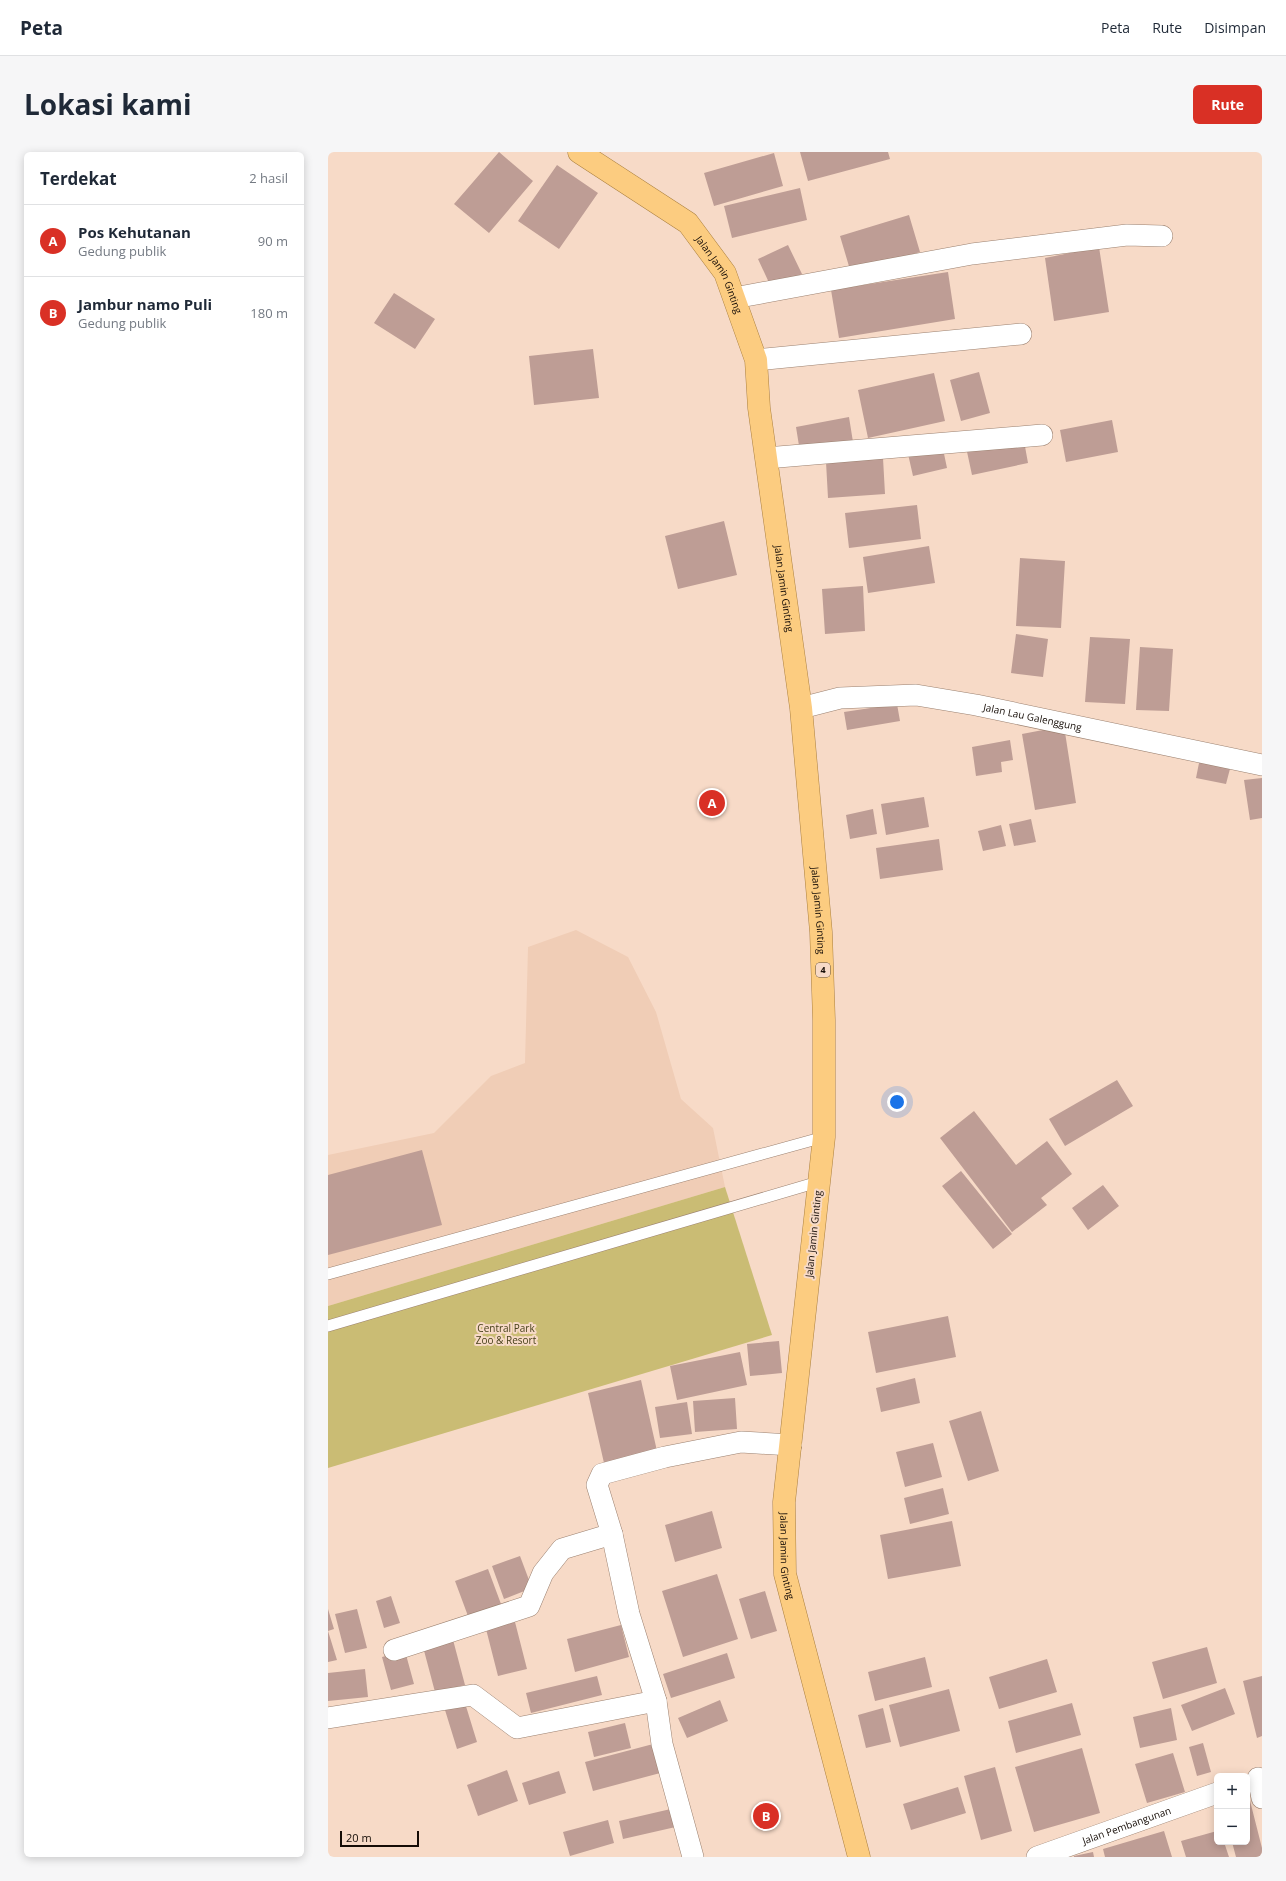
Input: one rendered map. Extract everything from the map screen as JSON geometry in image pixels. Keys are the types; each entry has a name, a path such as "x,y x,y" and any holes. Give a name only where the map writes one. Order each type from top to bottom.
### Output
{"highway":[{"name":"Jalan Jamin Ginting","path":"580,152 688,223 725,273 756,360 759,408 801,708 821,932 824,1020 824,1137 784,1502 785,1574 859,1857"}],"street":[{"path":"734,298 972,254 1127,235 1162,236"},
{"path":"756,360 1021,334"},
{"path":"766,458 1042,435"},
{"name":"Jalan Lau Galenggung","path":"801,708 840,698 916,695 976,705 1262,765"},
{"path":"693,1857 662,1744 656,1701 629,1614 612,1534 597,1485 602,1474 666,1457 741,1442 791,1445"},
{"path":"394,1650 529,1606 543,1573 562,1549 612,1534"},
{"path":"328,1718 473,1695 517,1728 656,1701"},
{"name":"Jalan Pembangunan","path":"1037,1857 1214,1794"}],"lane":[{"path":"328,1274 824,1137"},
{"path":"328,1326 818,1182"}],"shaded area":[{"path":"576,930 628,957 656,1012 681,1099 713,1128 725,1187 328,1306 328,1155 434,1133 491,1076 525,1063 528,947"}],"green space":[{"name":"Central Park Zoo & Resort","path":"725,1187 772,1335 328,1468 328,1306"}],"building":[{"path":"499,152 533,181 489,233 454,204"},
{"path":"800,152 888,152 890,159 808,181"},
{"path":"774,153 783,186 714,206 704,173"},
{"path":"557,165 598,193 559,249 518,221"},
{"path":"800,188 807,220 732,238 724,206"},
{"path":"909,215 920,252 851,273 840,236"},
{"path":"788,245 802,274 771,287 758,259"},
{"path":"1099,247 1109,312 1054,321 1045,258"},
{"path":"948,272 955,319 839,338 831,290"},
{"path":"394,293 435,319 415,349 374,323"},
{"path":"593,349 599,398 534,405 529,356"},
{"path":"979,372 990,413 961,421 950,380"},
{"path":"934,373 945,421 868,438 858,390"},
{"path":"849,417 853,442 800,452 796,427"},
{"path":"1112,420 1118,452 1066,462 1060,430"},
{"path":"1024,441 1028,463 972,475 966,447"},
{"path":"943,449 947,468 913,476 908,454"},
{"path":"883,458 885,494 828,498 826,462"},
{"path":"917,505 921,539 849,548 845,513"},
{"path":"724,521 737,575 678,589 665,536"},
{"path":"929,546 935,583 868,593 863,557"},
{"path":"1020,558 1065,561 1061,628 1016,626"},
{"path":"863,586 865,631 825,634 822,589"},
{"path":"1016,634 1048,639 1043,677 1011,673"},
{"path":"1090,637 1130,639 1125,704 1085,702"},
{"path":"1140,647 1173,649 1169,711 1136,710"},
{"path":"897,704 900,721 847,730 844,712"},
{"path":"1064,726 1076,803 1035,810 1022,734"},
{"path":"1010,740 1013,760 1001,762 1002,772 976,776 972,747"},
{"path":"1200,758 1231,765 1226,784 1196,778"},
{"path":"1262,778 1262,818 1250,820 1244,780"},
{"path":"924,797 929,827 886,835 881,804"},
{"path":"873,809 877,834 850,839 846,815"},
{"path":"1031,819 1036,842 1014,846 1009,824"},
{"path":"1001,825 1006,846 983,851 978,831"},
{"path":"939,839 943,870 880,879 876,848"},
{"path":"1117,1080 1133,1106 1065,1146 1049,1119"},
{"path":"974,1111 1016,1165 1047,1141 1072,1174 1041,1198 1047,1205 1012,1232 940,1138"},
{"path":"422,1150 442,1225 328,1255 328,1175"},
{"path":"961,1171 1012,1234 993,1249 942,1186"},
{"path":"1103,1185 1119,1206 1088,1230 1072,1208"},
{"path":"948,1316 956,1357 876,1373 868,1332"},
{"path":"779,1341 782,1373 750,1376 747,1344"},
{"path":"740,1352 747,1385 677,1400 670,1366"},
{"path":"915,1378 920,1403 881,1412 876,1388"},
{"path":"641,1380 657,1451 604,1463 588,1393"},
{"path":"735,1398 737,1429 695,1432 693,1401"},
{"path":"687,1402 692,1434 660,1438 655,1407"},
{"path":"981,1411 999,1471 968,1481 949,1421"},
{"path":"933,1443 942,1477 905,1487 896,1452"},
{"path":"943,1488 949,1514 910,1524 904,1498"},
{"path":"712,1511 722,1548 675,1562 665,1525"},
{"path":"952,1521 961,1566 888,1579 880,1535"},
{"path":"520,1556 532,1588 504,1599 492,1566"},
{"path":"488,1569 501,1604 468,1616 455,1581"},
{"path":"717,1574 738,1639 683,1657 662,1591"},
{"path":"765,1591 777,1631 751,1639 739,1599"},
{"path":"391,1596 400,1623 384,1628 376,1601"},
{"path":"328,1609 334,1629 328,1631"},
{"path":"357,1609 367,1648 345,1653 335,1614"},
{"path":"515,1622 527,1669 498,1676 486,1629"},
{"path":"621,1625 629,1657 575,1672 567,1639"},
{"path":"328,1631 337,1660 328,1662"},
{"path":"452,1636 465,1685 435,1692 422,1643"},
{"path":"1207,1647 1217,1683 1163,1699 1152,1662"},
{"path":"405,1651 414,1684 391,1690 382,1657"},
{"path":"727,1653 735,1678 671,1698 663,1674"},
{"path":"925,1657 932,1687 875,1701 868,1672"},
{"path":"1047,1659 1057,1692 999,1709 989,1677"},
{"path":"365,1669 368,1697 328,1701 328,1673"},
{"path":"597,1676 602,1695 531,1713 526,1693"},
{"path":"1262,1676 1262,1736 1257,1738 1243,1681"},
{"path":"1225,1688 1235,1714 1192,1731 1181,1705"},
{"path":"949,1689 960,1731 900,1747 889,1705"},
{"path":"720,1700 728,1721 687,1738 678,1718"},
{"path":"465,1703 477,1742 457,1749 445,1710"},
{"path":"1072,1703 1081,1735 1016,1753 1008,1721"},
{"path":"883,1708 891,1742 866,1748 858,1715"},
{"path":"1171,1708 1177,1740 1140,1748 1133,1717"},
{"path":"625,1723 631,1748 594,1757 588,1732"},
{"path":"657,1743 664,1772 593,1791 585,1762"},
{"path":"1203,1743 1211,1772 1197,1776 1189,1747"},
{"path":"1082,1748 1100,1813 1034,1832 1015,1767"},
{"path":"1173,1753 1185,1792 1147,1803 1135,1764"},
{"path":"995,1767 1012,1831 981,1840 964,1776"},
{"path":"507,1770 518,1801 478,1816 467,1785"},
{"path":"559,1771 566,1793 529,1805 522,1783"},
{"path":"958,1787 966,1813 911,1830 903,1804"},
{"path":"1250,1801 1262,1848 1262,1857 1236,1857 1233,1845 1250,1845"},
{"path":"675,1808 680,1826 623,1839 619,1821"},
{"path":"608,1820 614,1843 570,1856 563,1832"},
{"path":"1164,1831 1172,1857 1105,1857 1103,1849"},
{"path":"1214,1832 1214,1845 1225,1845 1229,1857 1186,1857 1181,1841"},
{"path":"1093,1852 1094,1857 1074,1857 1074,1856"}],"place":[{"name":"Pos Kehutanan","path":"712,803"},
{"name":"Jambur namo Puli","path":"766,1816"}]}
